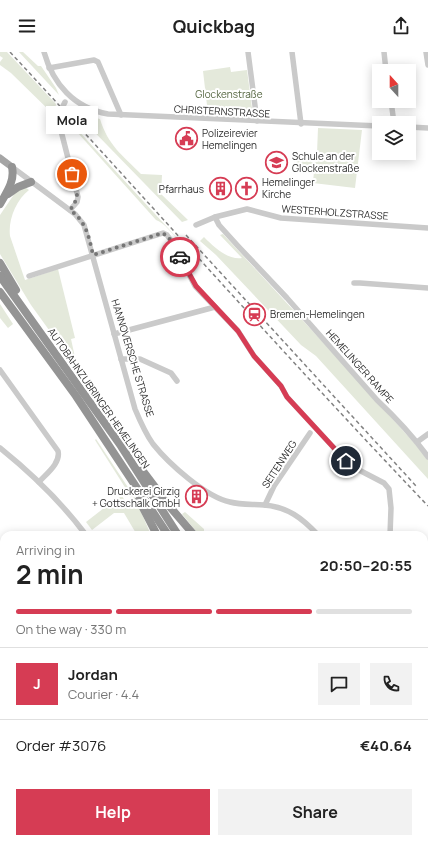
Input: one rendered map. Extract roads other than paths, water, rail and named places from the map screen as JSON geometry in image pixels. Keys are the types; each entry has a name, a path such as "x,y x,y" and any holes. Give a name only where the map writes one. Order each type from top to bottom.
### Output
{"highway":[{"path":"0,204 12,183 12,167"},
{"path":"5,196 18,186 31,182"},
{"path":"0,263 32,312 36,325"},
{"name":"AUTOBAHNZUBRINGER HEMELINGEN","path":"0,276 120,446 175,531"},
{"name":"AUTOBAHNZUBRINGER HEMELINGEN","path":"0,292 76,396 165,531"},
{"path":"120,446 128,449 170,507 191,531"},
{"path":"127,472 130,485 146,511 155,531"}],"main road":[{"path":"0,158 12,167"}],"street":[{"name":"CHRISTERNSTRASSE","path":"44,52 49,68 57,81 79,104 94,112 121,115 301,124 372,126"},
{"path":"248,52 257,121"},
{"path":"292,52 301,124"},
{"path":"384,52 385,64"},
{"path":"426,52 428,65"},
{"path":"49,68 94,60 98,62 121,115"},
{"path":"70,96 61,110 59,123 78,197 77,202 70,210"},
{"path":"416,127 428,128"},
{"name":"HANNOVERSCHE STRASSE","path":"12,167 75,214 84,225 135,408 140,421 153,443 163,455 193,482 218,498 231,503 282,509 297,515 314,531"},
{"name":"WESTERHOLZSTRASSE","path":"196,225 215,217 247,209 281,218 428,228"},
{"name":"HEMELINGER RAMPE","path":"215,217 219,226 287,298 428,456"},
{"path":"29,276 163,233 167,235 196,286 238,331 254,356 281,386 287,397 346,461 359,470 384,483 389,489 391,508 390,531"},
{"path":"354,283 428,288"},
{"path":"114,334 215,307"},
{"path":"121,359 140,359 171,373 177,381"},
{"path":"0,370 58,451 58,461 38,482"},
{"name":"SEITENWEG","path":"265,506 274,486 310,433"},
{"path":"417,442 428,434"},
{"path":"0,448 38,482 83,531"}],"railway":[{"path":"10,52 322,393 428,506"},
{"path":"186,235 417,487"}],"place":[{"name":"Polizeirevier Hemelingen","path":"186,139"},
{"name":"Schule an der Glockenstraße","path":"276,162"},
{"name":"Mola","path":"72,174"},
{"name":"Hemelinger Kirche","path":"247,188"},
{"name":"Pfarrhaus","path":"220,189"},
{"name":"Bremen-Hemelingen","path":"254,314"},
{"name":"Druckerei Girzig + Gottschalk GmbH","path":"196,497"}],"park label":[{"name":"Glockenstraße","path":"229,94"}]}
